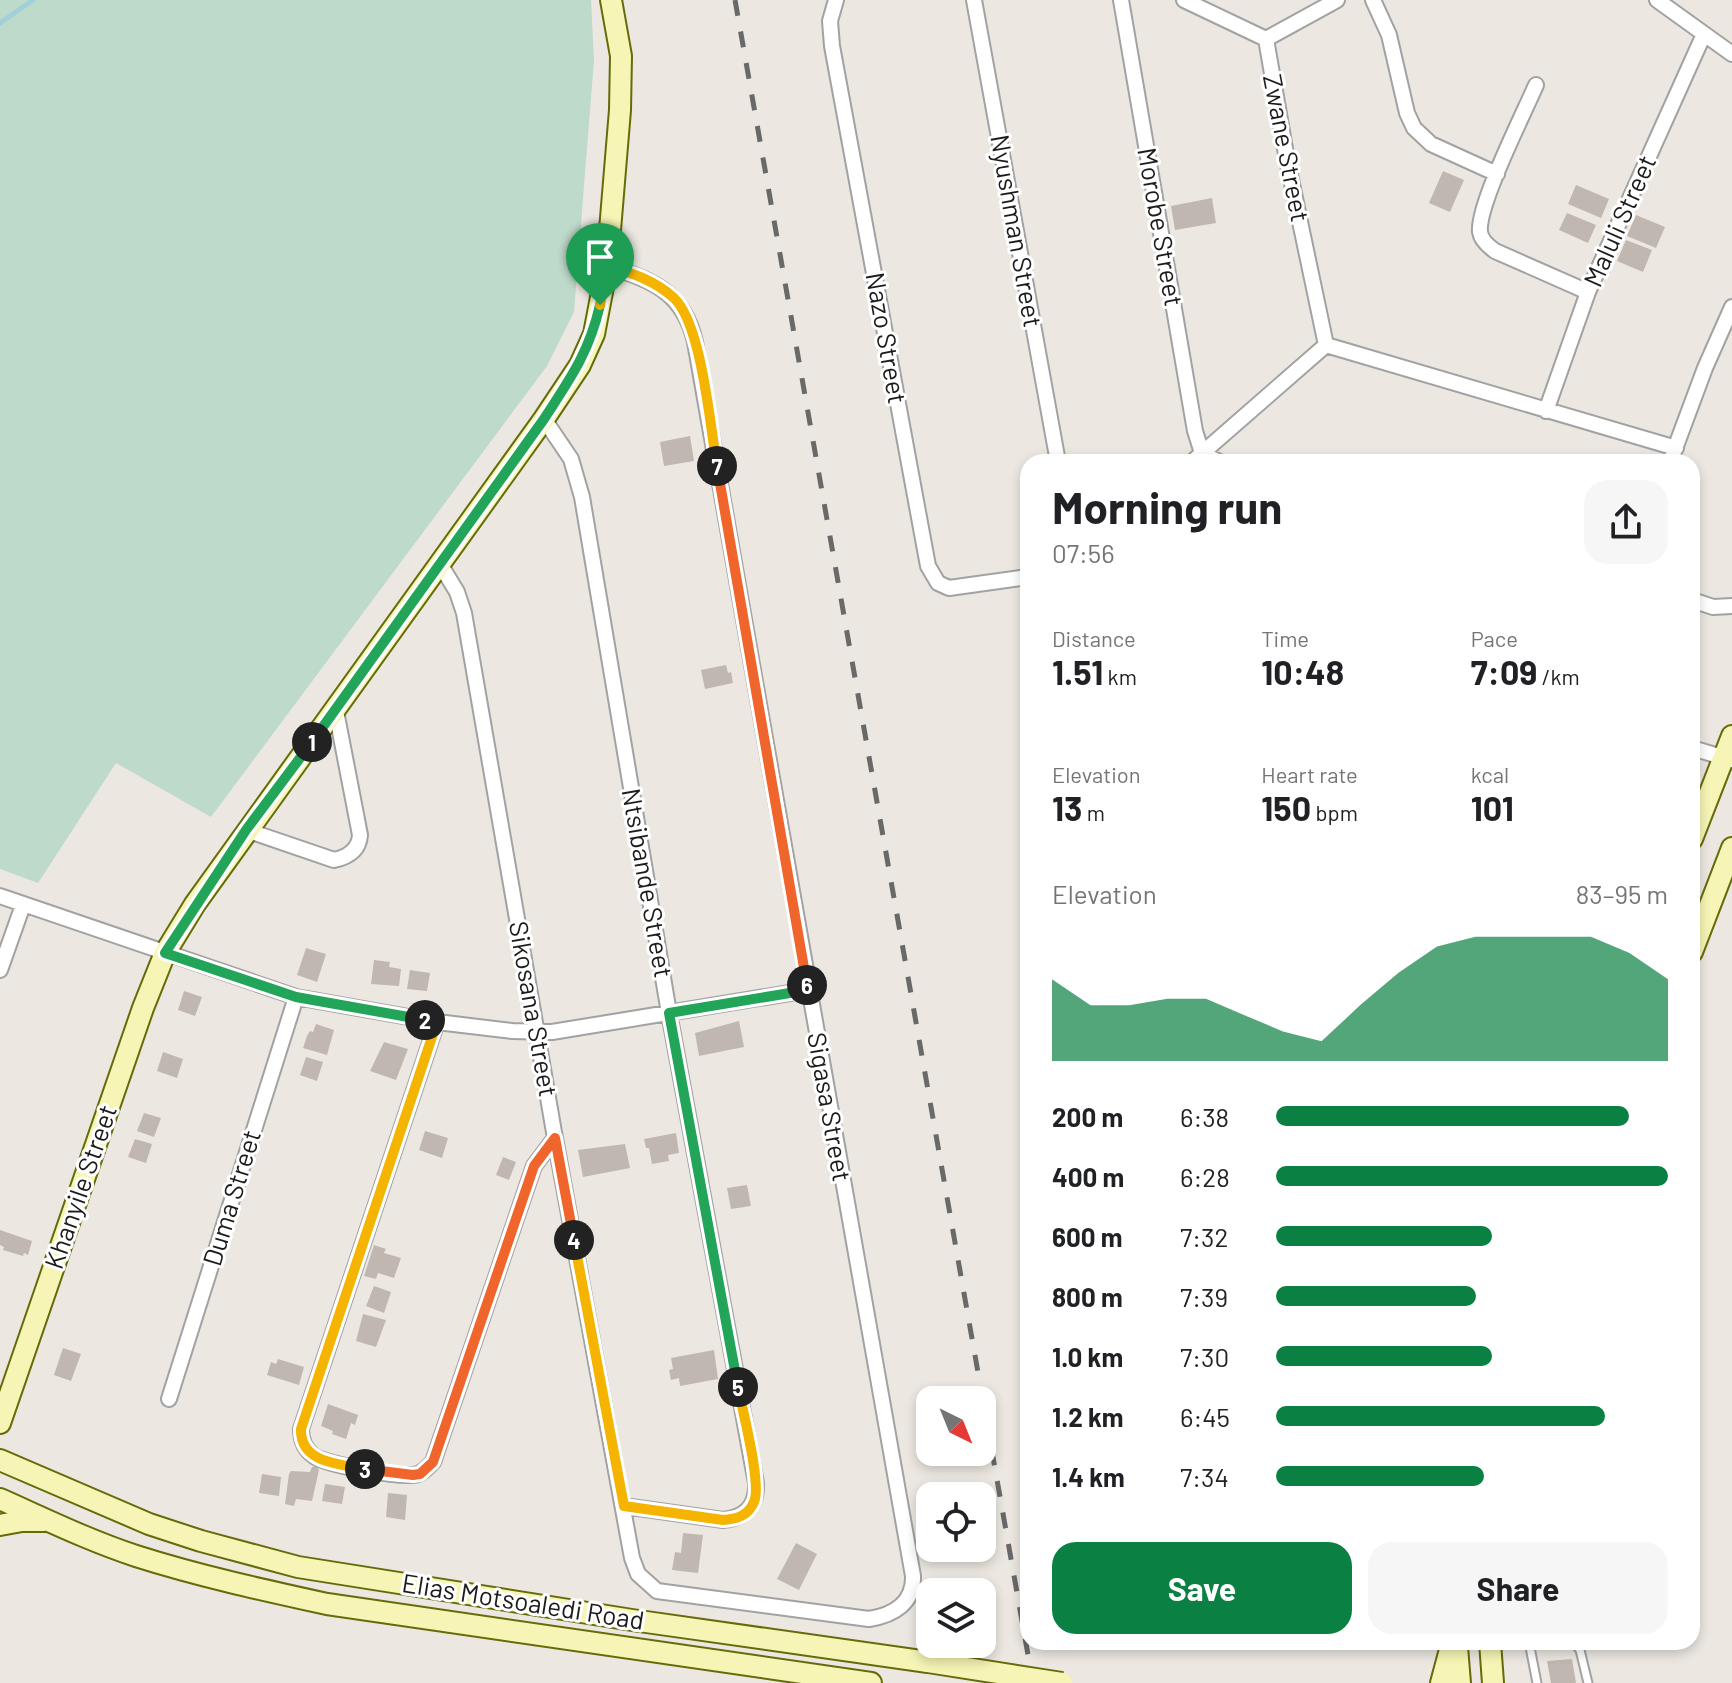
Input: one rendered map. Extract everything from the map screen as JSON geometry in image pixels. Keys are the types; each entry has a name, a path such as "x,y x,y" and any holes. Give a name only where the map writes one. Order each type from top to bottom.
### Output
{"main road":[{"name":"Khanyile Street","path":"0,1423 3,1404 165,953 246,830 336,711 544,419 580,365 594,334 607,266 622,82 618,33 611,0"},
{"path":"1700,821 1728,758 1732,736"},
{"path":"1700,931 1732,848"},
{"name":"Elias Motsoaledi Road","path":"0,1460 149,1524 298,1567 1062,1683"},
{"name":"Elias Motsoaledi Road","path":"0,1499 136,1556 237,1585 327,1604 871,1683"},
{"path":"0,1525 48,1521"},
{"path":"1441,1683 1451,1650"},
{"path":"1455,1650 1460,1683"},
{"path":"1491,1650 1493,1683"}],"street":[{"name":"Nazo Street","path":"836,0 830,21 832,46 928,566 939,584 949,588 1020,578"},
{"name":"Nyushman Street","path":"974,0 1057,454"},
{"name":"Morobe Street","path":"1121,0 1197,454"},
{"name":"Zwane Street","path":"1184,0 1266,39 1287,160 1326,345"},
{"path":"1266,39 1337,0"},
{"path":"1373,0 1389,35 1407,113 1414,128 1431,144 1497,174"},
{"path":"1657,0 1732,54"},
{"name":"Maluli Street","path":"1546,411 1588,292 1704,34"},
{"path":"1536,85 1481,219 1482,239 1500,253 1588,292"},
{"name":"Sigasa Street","path":"607,266 636,274 655,284 675,299 691,324 913,1586 900,1608 869,1619 657,1591"},
{"path":"1673,454 1705,368 1732,307"},
{"path":"1202,454 1326,345 1546,411 1670,454"},
{"name":"Ntsibande Street","path":"544,419 571,459 582,497 669,1013 756,1492 755,1501 747,1513 736,1519 723,1520 624,1506"},
{"name":"Sikosana Street","path":"440,564 457,592 464,613 555,1138 635,1567 643,1580 657,1591"},
{"path":"1700,603 1713,607 1732,606"},
{"path":"246,830 334,860 354,851 360,835 336,711"},
{"path":"1700,750 1728,758"},
{"path":"0,896 296,997 437,1022 537,1033 808,990"},
{"path":"0,970 23,905"},
{"name":"Duma Street","path":"169,1399 296,997"},
{"path":"437,1022 301,1429 301,1440 314,1457 390,1474 413,1475 420,1474 433,1462 534,1166 555,1138"}],"lane":[{"path":"1531,1650 1537,1683"},
{"path":"1580,1650 1588,1683"}],"green space":[{"path":"0,0 591,0 594,60 574,312 547,366 211,817 116,763 38,883 0,869"}],"building":[{"path":"1443,171 1464,180 1450,212 1429,203"},
{"path":"1576,185 1609,199 1601,218 1568,204"},
{"path":"1212,198 1216,223 1175,230 1171,206"},
{"path":"1567,213 1596,225 1588,243 1559,230"},
{"path":"1636,215 1665,227 1656,248 1627,236"},
{"path":"1626,240 1652,250 1643,272 1617,261"},
{"path":"690,436 694,461 664,466 660,442"},
{"path":"726,665 733,683 705,689 701,670"},
{"path":"306,948 326,954 317,982 297,975"},
{"path":"374,960 390,962 389,967 401,969 399,986 371,984"},
{"path":"410,970 430,973 427,991 407,989"},
{"path":"184,991 202,997 195,1016 178,1010"},
{"path":"739,1021 744,1047 699,1056 695,1033"},
{"path":"316,1024 334,1030 327,1055 303,1048"},
{"path":"384,1042 408,1049 396,1080 370,1071"},
{"path":"163,1052 183,1059 177,1078 157,1071"},
{"path":"306,1057 323,1062 317,1081 300,1075"},
{"path":"144,1113 161,1118 154,1137 137,1131"},
{"path":"425,1131 448,1138 442,1158 419,1150"},
{"path":"676,1133 679,1153 668,1155 669,1161 652,1164 644,1139"},
{"path":"135,1139 152,1144 146,1163 128,1157"},
{"path":"625,1144 630,1168 583,1177 578,1150"},
{"path":"503,1157 516,1162 509,1180 496,1175"},
{"path":"747,1185 751,1206 731,1209 727,1188"},
{"path":"0,1230 32,1241 28,1255 3,1250"},
{"path":"374,1245 386,1249 384,1253 401,1258 394,1278 378,1273 376,1279 364,1276"},
{"path":"374,1286 391,1292 384,1313 366,1306"},
{"path":"363,1314 386,1320 376,1347 356,1341"},
{"path":"63,1348 81,1354 71,1381 54,1375"},
{"path":"714,1350 718,1379 680,1386 679,1378 671,1380 671,1358"},
{"path":"278,1359 304,1367 299,1385 267,1375 271,1362 276,1364"},
{"path":"328,1404 358,1415 355,1425 351,1423 346,1439 321,1426"},
{"path":"316,1466 319,1470 312,1501 296,1499 294,1506 285,1504 291,1471 310,1472"},
{"path":"262,1474 281,1477 279,1496 259,1493"},
{"path":"325,1484 345,1487 342,1504 322,1501"},
{"path":"388,1493 407,1495 405,1520 386,1517"},
{"path":"683,1533 703,1535 698,1573 672,1570 675,1552 681,1553"},
{"path":"796,1543 817,1554 799,1590 777,1579"},
{"path":"1572,1659 1576,1683 1551,1683 1547,1661"}],"waterway":[{"path":"0,23 33,0"}],"railway":[{"path":"735,0 1020,1610"},
{"path":"1027,1650 1033,1683"}],"route":[{"path":"607,266 636,274 655,284 675,299 691,324 808,990 669,1013 756,1483 755,1501 747,1513 736,1519 723,1520 624,1506 555,1138 534,1166 433,1462 420,1474 413,1475 390,1474 314,1457 301,1440 301,1429 437,1022 296,997 165,953 246,830 336,711 544,419 580,365 594,334 600,305 607,266"}]}
